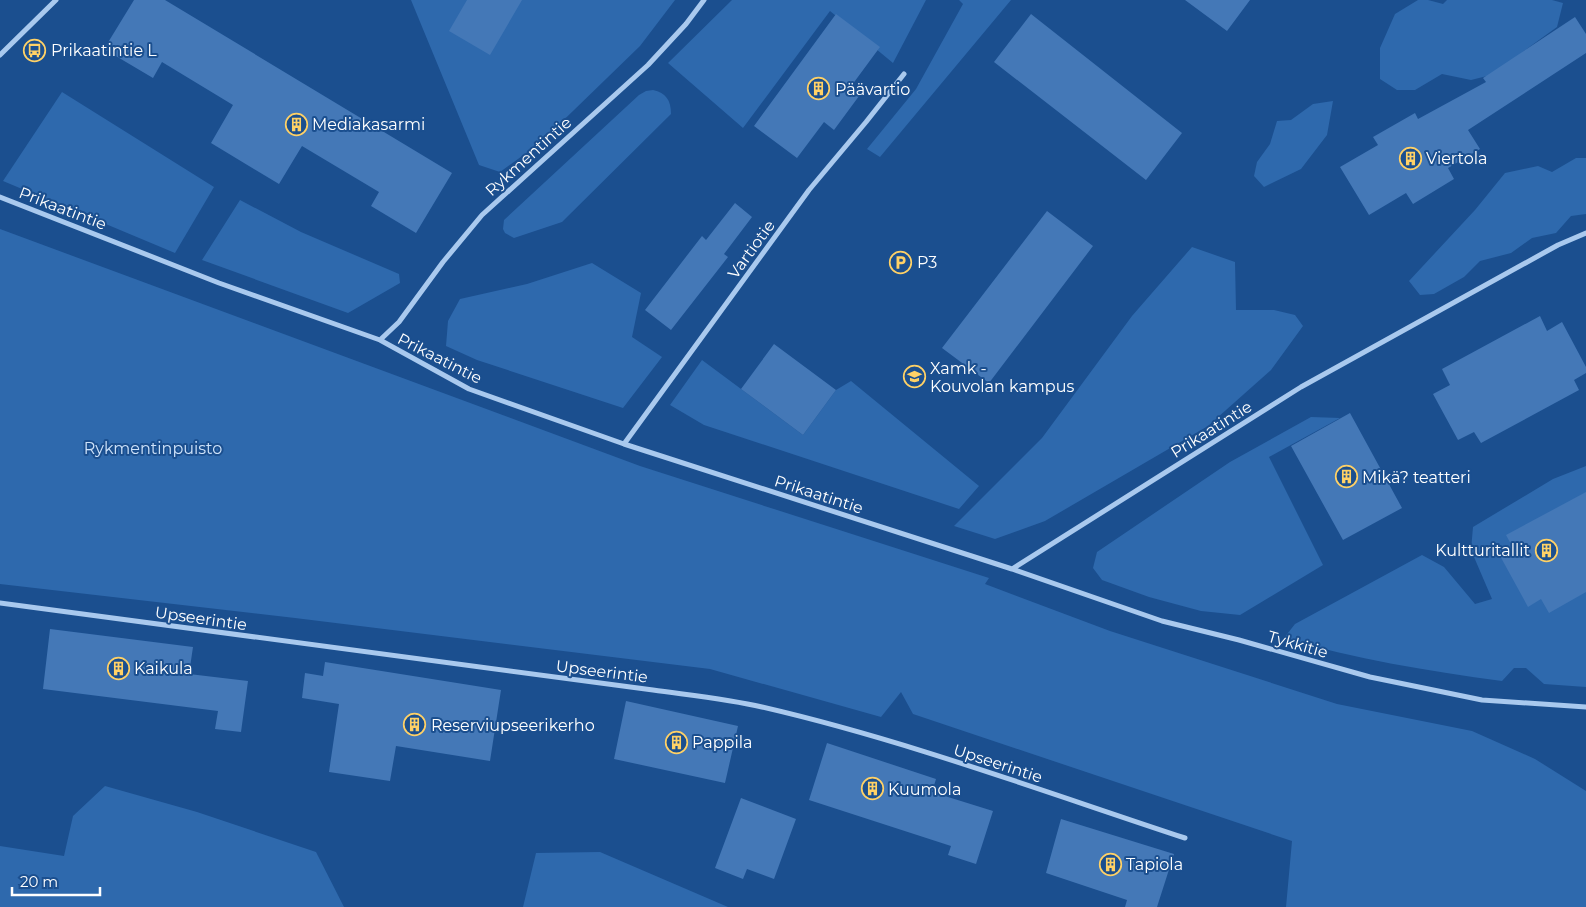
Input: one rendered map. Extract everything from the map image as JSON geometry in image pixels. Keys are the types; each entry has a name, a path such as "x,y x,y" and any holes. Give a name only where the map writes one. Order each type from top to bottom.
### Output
{"street":[{"path":"0,55 56,0"},
{"name":"Rykmentintie","path":"380,340 398,322 443,262 482,215 648,65 686,24 704,0"},
{"name":"Vartiotie","path":"624,444 809,190 904,74"},
{"name":"Prikaatintie","path":"0,197 219,283 380,340 468,388 624,444 1012,569 1301,387 1558,245 1586,233"},
{"name":"Tykkitie","path":"1012,569 1162,621 1239,640 1370,677 1482,700 1586,707"},
{"name":"Upseerintie","path":"0,603 653,690 759,706 900,744 1185,838"}],"green space":[{"path":"411,0 675,0 640,46 540,143 500,172 479,165"},
{"path":"732,0 926,0 893,63 830,11 743,128 668,63"},
{"path":"959,0 1011,0 880,157 867,149 916,89 963,4"},
{"path":"1418,0 1428,0 1443,4 1447,0 1552,0 1563,3 1557,27 1495,74 1471,80 1442,74 1415,90 1397,90 1380,79 1380,48 1395,14"},
{"path":"653,90 667,98 671,114 562,222 514,238 505,233 503,229 504,220 639,95"},
{"path":"62,92 214,187 175,253 3,181"},
{"path":"1333,101 1327,135 1301,169 1264,187 1254,176 1257,162 1270,144 1277,121 1291,120 1313,104"},
{"path":"1576,158 1586,158 1586,214 1571,216 1556,233 1532,238 1511,253 1480,261 1464,277 1434,294 1420,295 1409,281 1475,210 1505,173 1538,166 1552,172"},
{"path":"240,200 301,232 399,274 400,283 348,313 202,260"},
{"name":"Rykmentinpuisto","path":"0,229 640,466 989,578 985,584 1110,631 1337,704 1472,731 1535,759 1586,791 1586,907 1286,907 1292,841 913,714 901,692 881,717 710,669 0,584"},
{"path":"1192,247 1235,262 1236,310 1274,310 1295,315 1303,326 1271,370 1208,426 1045,521 995,539 954,526 1042,438 1132,316"},
{"path":"592,263 641,293 632,337 662,357 623,408 477,360 446,346 448,321 460,299 527,284"},
{"path":"702,360 803,435 836,390 851,381 979,486 959,509 704,425 670,405"},
{"path":"1311,417 1340,418 1269,457 1323,565 1240,615 1201,611 1149,597 1102,580 1093,568 1097,552 1230,462"},
{"path":"1586,466 1586,687 1544,684 1526,668 1514,668 1502,681 1392,664 1284,638 1295,624 1422,555 1444,567 1475,604 1492,599 1471,550 1473,527 1553,479"},
{"path":"105,786 197,812 316,852 344,907 0,907 0,846 64,856 73,816"},
{"path":"600,852 728,907 523,907 536,853"}],"building":[{"name":"Mediakasarmi","path":"134,0 165,0 452,173 416,233 371,206 379,192 302,146 279,184 211,143 233,105 162,62 153,78 104,49"},
{"path":"467,0 522,0 490,55 449,31"},
{"path":"1185,0 1250,0 1227,31"},
{"name":"Päävartio","path":"836,14 880,47 852,85 862,92 834,130 824,122 797,158 754,126"},
{"path":"1031,14 1182,133 1146,180 994,62"},
{"name":"Viertola","path":"1575,17 1586,34 1586,53 1468,130 1480,149 1448,168 1454,179 1413,204 1406,193 1369,215 1340,167 1378,145 1373,137 1415,113 1418,119 1486,82 1483,78"},
{"path":"735,203 752,217 724,254 728,257 671,330 645,310 702,236 706,240"},
{"path":"1047,211 1093,246 989,383 942,348"},
{"path":"1540,316 1547,331 1562,322 1586,367 1586,373 1574,380 1579,390 1481,443 1474,432 1458,440 1433,394 1450,385 1442,369"},
{"path":"774,344 836,390 803,435 741,389"},
{"name":"Mikä? teatteri","path":"1350,413 1402,508 1343,540 1291,446"},
{"name":"Kultturitallit","path":"1586,492 1586,592 1549,613 1541,599 1528,607 1499,554 1512,546 1506,535"},
{"name":"Kaikula","path":"50,629 193,647 189,674 248,681 241,732 215,729 218,711 43,689"},
{"name":"Reserviupseerikerho","path":"325,662 501,690 490,761 396,746 390,781 329,772 339,704 302,698 305,673 323,676"},
{"name":"Pappila","path":"626,701 738,726 725,783 614,759"},
{"name":"Kuumola","path":"827,743 936,779 932,792 993,811 976,864 948,855 951,846 809,800"},
{"path":"741,798 796,819 774,879 747,869 743,879 715,868"},
{"name":"Tapiola","path":"1061,819 1174,854 1157,907 1125,907 1127,900 1046,873"}],"place":[{"name":"Prikaatintie L","path":"35,50"},
{"name":"Päävartio","path":"819,89"},
{"name":"Mediakasarmi","path":"296,124"},
{"name":"Viertola","path":"1410,158"},
{"name":"P3","path":"901,262"},
{"name":"Xamk - Kouvolan kampus","path":"914,377"},
{"name":"Mikä? teatteri","path":"1346,477"},
{"name":"Kultturitallit","path":"1546,550"},
{"name":"Kaikula","path":"118,668"},
{"name":"Reserviupseerikerho","path":"415,725"},
{"name":"Pappila","path":"676,742"},
{"name":"Kuumola","path":"872,789"},
{"name":"Tapiola","path":"1110,864"}]}
